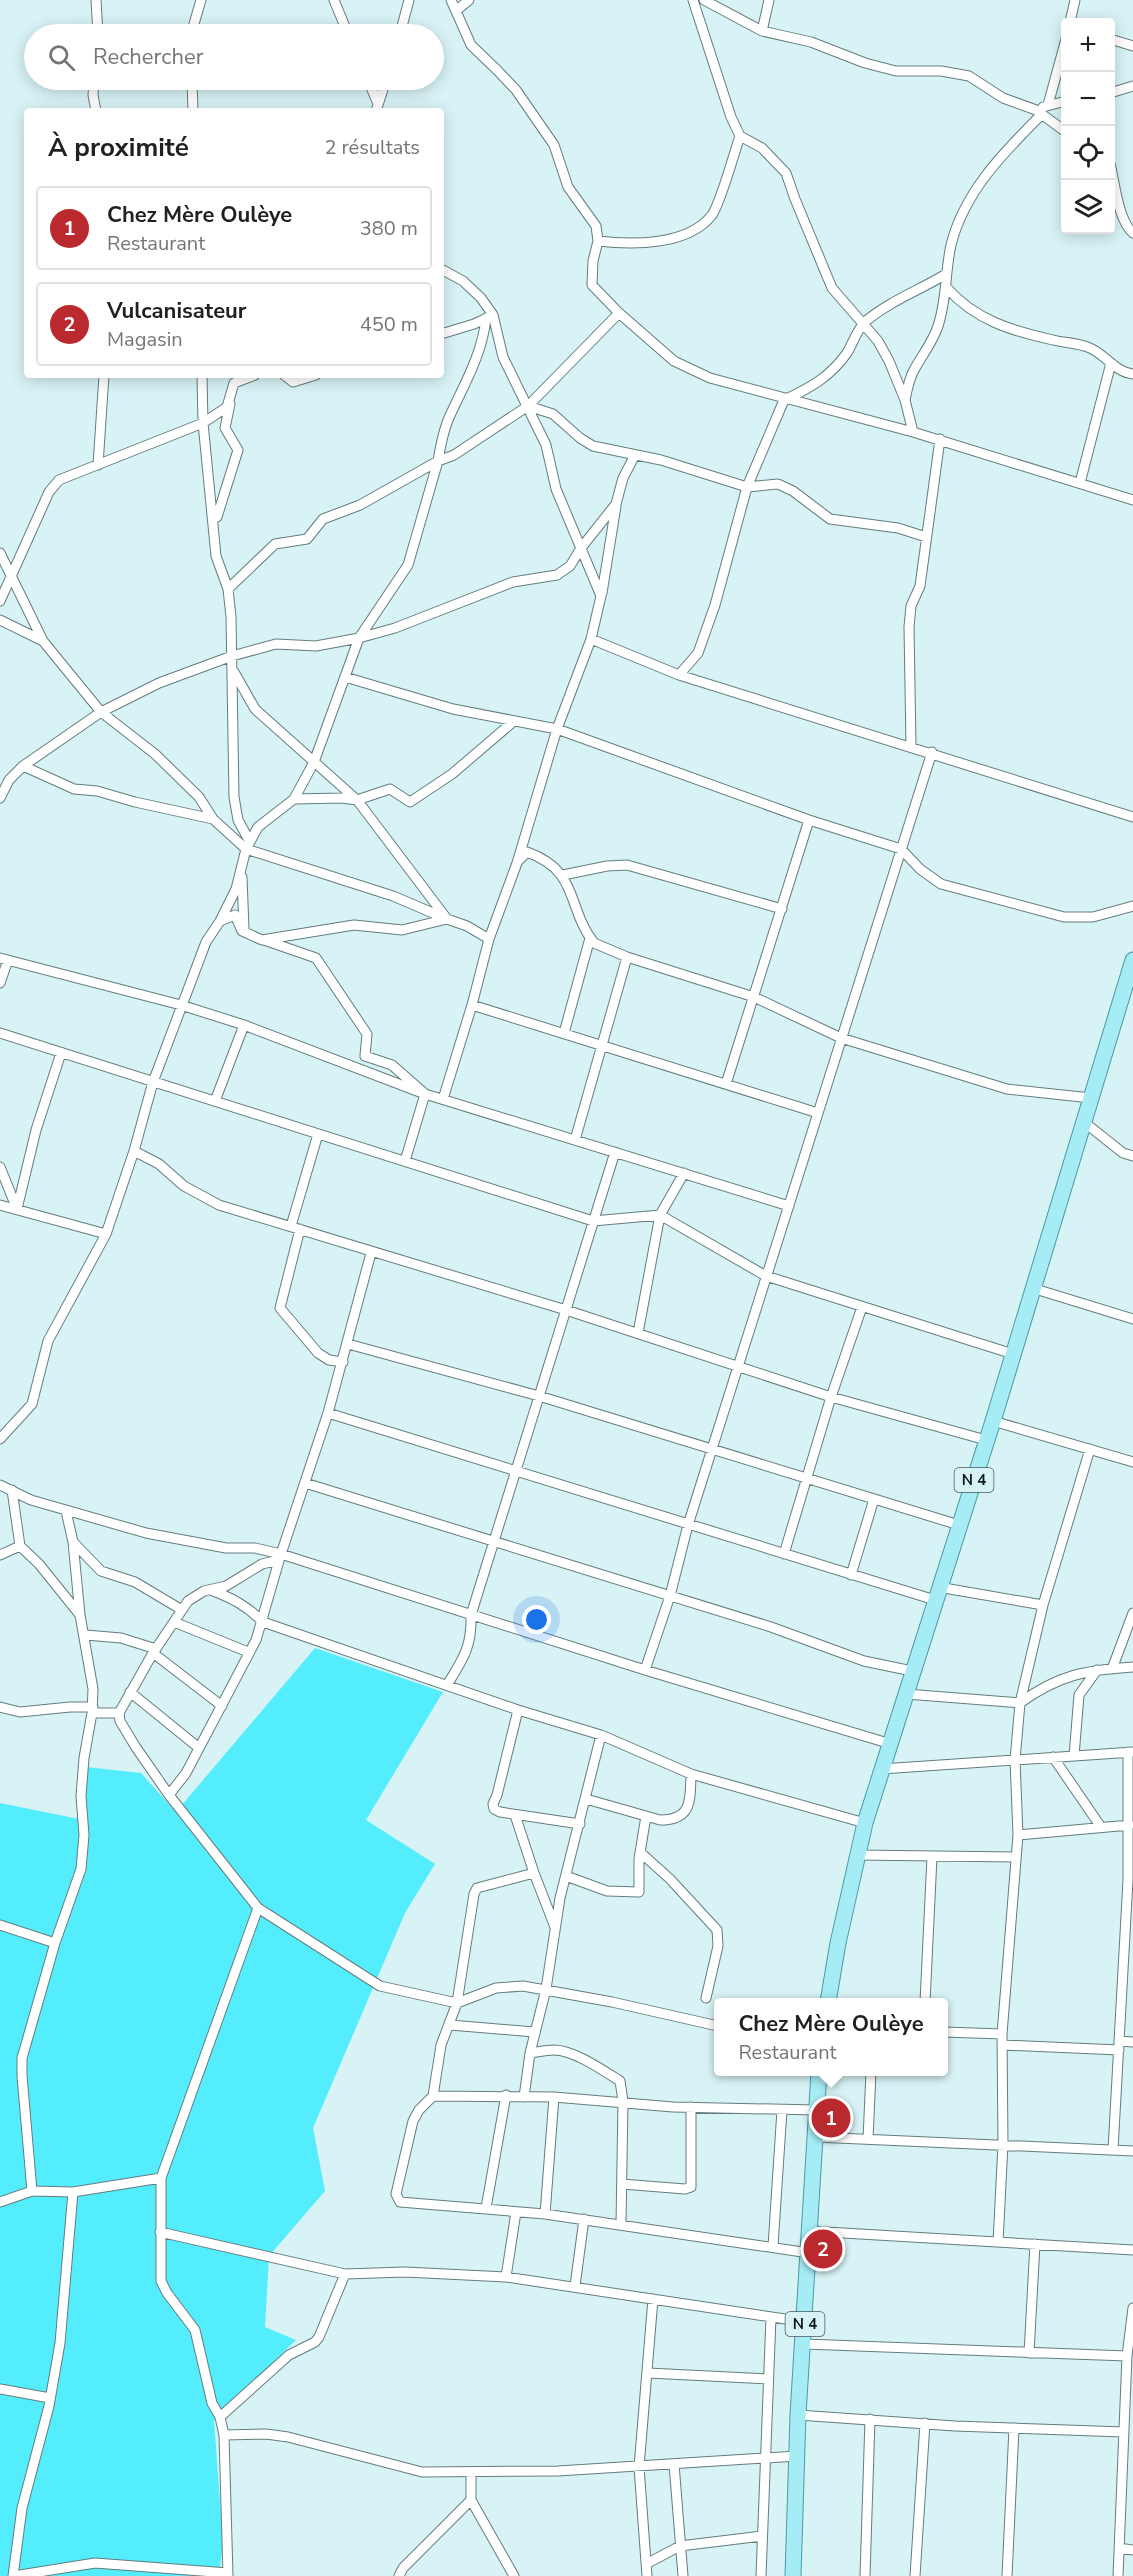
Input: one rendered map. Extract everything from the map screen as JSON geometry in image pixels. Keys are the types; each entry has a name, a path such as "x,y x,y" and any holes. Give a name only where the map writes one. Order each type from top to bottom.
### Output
{"main road":[{"name":"N 4","path":"829,1998 865,1823 936,1593 993,1420 1133,960"},
{"name":"N 4","path":"793,2576 798,2415 819,2076"}],"street":[{"path":"96,0 97,24"},
{"path":"194,24 201,0"},
{"path":"334,0 344,24"},
{"path":"403,24 409,0"},
{"path":"452,0 471,45 516,90 554,145 568,187 596,226 598,241 593,261 592,285 674,361 710,378 913,432 1133,500"},
{"path":"457,10 469,0"},
{"path":"693,0 731,117 740,135 762,148 786,173 832,288 878,341 889,361 913,432"},
{"path":"704,0 762,31 811,42 865,63 896,72 941,71 969,76 1003,99 1038,113 1061,129"},
{"path":"762,31 769,0"},
{"path":"1071,18 1075,0"},
{"path":"1115,41 1133,46"},
{"path":"1048,105 1061,55"},
{"path":"1115,92 1133,86"},
{"path":"93,90 95,108"},
{"path":"192,90 193,108"},
{"path":"371,90 377,107"},
{"path":"377,107 383,90"},
{"path":"1123,90 1133,96"},
{"path":"904,400 913,372 934,336 947,288 946,274 952,244 961,218 988,170 1038,113 1048,105 1061,102"},
{"path":"598,241 632,245 656,242 704,223 713,213 740,135"},
{"path":"1114,180 1123,218 1133,233"},
{"path":"444,271 463,281 481,298 503,357 546,445 556,489 601,596"},
{"path":"679,675 698,653 715,605 747,487 784,399 816,385 833,370 847,352 863,323 890,303 946,274"},
{"path":"947,288 976,315 995,324 1052,340 1089,347 1119,370 1133,374"},
{"path":"228,589 275,544 307,539 323,519 360,505 438,461 454,455 528,406 620,313"},
{"path":"444,333 489,316"},
{"path":"0,1439 32,1404 48,1341 106,1234 134,1151 153,1082 181,1005 206,942 220,921 236,889 248,845 258,827 294,799 314,762 359,638 408,565 447,422 467,383 484,338 489,316"},
{"path":"1080,483 1111,363"},
{"path":"98,465 104,378"},
{"path":"195,378 202,400"},
{"path":"202,378 203,423 215,524 216,556 228,589 233,670 234,797 238,820 248,845"},
{"path":"0,601 49,492 59,480 203,423 227,407 234,382 243,378"},
{"path":"234,382 246,378"},
{"path":"288,378 293,382 306,378"},
{"path":"215,524 238,450 225,428 234,382"},
{"path":"528,406 553,414 580,438 593,446 661,460 747,487 778,484 793,491 830,519 898,528 926,537"},
{"path":"911,746 909,627 912,606 920,586 940,440"},
{"path":"443,1099 472,1005 489,939 516,863 557,729 591,639 601,596 616,504 623,477 635,455"},
{"path":"0,798 9,780 23,766 101,712 159,682 232,656 276,645 316,646 359,638 394,628 513,582 557,575 570,566 581,548 616,504"},
{"path":"0,553 43,641 101,712 155,754 200,797 213,819 248,845 393,896 467,926 489,939"},
{"path":"0,620 43,641"},
{"path":"591,639 679,675 932,752 1133,817"},
{"path":"233,670 255,709 357,800 447,918"},
{"path":"345,677 453,709 557,729 809,820 901,849 920,869 941,884 1064,917 1093,917 1133,906"},
{"path":"294,799 357,800 390,789 410,802 452,774 513,721"},
{"path":"645,1670 670,1596 688,1525 932,752"},
{"path":"23,766 74,789 98,791 135,802 213,819"},
{"path":"726,1084 809,820"},
{"path":"516,863 527,852 550,863 563,875 594,943 627,957 754,997 841,1038 1007,1089 1091,1098"},
{"path":"563,875 607,866 627,865 782,909"},
{"path":"242,868 244,929 262,940 354,925 402,930 447,918"},
{"path":"220,921 235,915 242,931 316,958 367,1034 364,1056 392,1065 425,1094"},
{"path":"564,1033 590,938"},
{"path":"575,1140 627,957"},
{"path":"0,983 4,959 181,1005 244,1025 425,1094 789,1206"},
{"path":"472,1005 818,1113"},
{"path":"214,1101 244,1025"},
{"path":"0,1033 593,1221 660,1215 766,1276 1013,1354"},
{"path":"17,1209 36,1130 61,1053"},
{"path":"405,1161 425,1094"},
{"path":"1084,1122 1123,1154 1133,1156"},
{"path":"318,1134 280,1308 318,1353 329,1360 343,1362"},
{"path":"134,1151 159,1164 184,1186 219,1205 566,1310 831,1397 986,1440"},
{"path":"447,1685 464,1658 472,1636 471,1615 615,1152"},
{"path":"0,1167 17,1209"},
{"path":"638,1333 660,1215 684,1173"},
{"path":"0,1205 106,1234"},
{"path":"169,1795 186,1773 200,1748 263,1622 280,1557 328,1413 372,1253"},
{"path":"1032,1288 1133,1319"},
{"path":"784,1554 831,1397 862,1306"},
{"path":"348,1344 539,1396 959,1525"},
{"path":"328,1413 851,1575 936,1593 1043,1605"},
{"path":"993,1420 1133,1462"},
{"path":"998,2242 1003,2144 1002,2034 1018,1835 1015,1760 1020,1703 1043,1605 1090,1449"},
{"path":"305,1483 771,1627 864,1661 912,1671"},
{"path":"0,1485 31,1500 151,1534 226,1548 255,1548 891,1744"},
{"path":"12,1490 20,1546 39,1564 80,1615"},
{"path":"851,1575 874,1499"},
{"path":"32,2192 22,2058 55,1943 81,1869 84,1834 81,1796 84,1758 92,1710 93,1689 86,1635 80,1615 73,1542 66,1511"},
{"path":"73,1542 101,1571 135,1582 182,1610"},
{"path":"0,1555 5,1549 20,1546"},
{"path":"280,1557 262,1564 226,1586 196,1595 188,1601 154,1651 119,1713 120,1721 135,1746 169,1795 258,1908 380,1986 457,2003 496,1988 523,1986 714,2025"},
{"path":"211,1590 235,1600 263,1622 518,1710 601,1735 691,1774 865,1823"},
{"path":"1112,1669 1133,1613"},
{"path":"174,1622 249,1652"},
{"path":"86,1635 121,1638 154,1651 222,1706"},
{"path":"906,1694 1020,1703 1042,1687 1072,1675 1133,1667"},
{"path":"1074,1756 1079,1695 1097,1670"},
{"path":"130,1692 200,1748"},
{"path":"0,1707 20,1712 70,1707 119,1713"},
{"path":"518,1710 493,1804 494,1809 515,1815 580,1824"},
{"path":"524,2097 530,2053 546,1989 566,1876 601,1735"},
{"path":"882,1769 1130,1752 1128,1953 1119,2045 1113,2150"},
{"path":"1053,1757 1101,1827"},
{"path":"586,1798 660,1820 672,1820 681,1816 690,1801 691,1774"},
{"path":"515,1815 555,1928"},
{"path":"566,1876 606,1891 639,1892 640,1852 646,1816"},
{"path":"1018,1835 1130,1825"},
{"path":"640,1852 670,1879 717,1930 718,1946 706,1998"},
{"path":"857,1855 1015,1857"},
{"path":"925,1998 932,1857"},
{"path":"534,1873 477,1888 474,1894 457,2003 441,2045 433,2096 419,2110 413,2121 397,2198 400,2202 486,2208 584,2219 809,2253"},
{"path":"73,2192 60,2343 50,2398 22,2508 13,2576 95,2563 228,2574 224,2435 220,2417 212,2403 195,2330 167,2293 161,2281 161,2178 258,1908"},
{"path":"0,1925 55,1943"},
{"path":"450,2025 534,2032"},
{"path":"948,2032 1002,2034"},
{"path":"1002,2045 1119,2045 1133,2042"},
{"path":"530,2053 558,2050 598,2066 620,2081 623,2101 621,2224"},
{"path":"868,2139 871,2076"},
{"path":"433,2096 554,2097 691,2107 816,2110"},
{"path":"486,2208 506,2096"},
{"path":"545,2214 554,2097"},
{"path":"622,2184 685,2189 691,2187 691,2107"},
{"path":"773,2246 782,2110"},
{"path":"814,2137 1133,2151"},
{"path":"0,2202 32,2192 73,2192 161,2178"},
{"path":"506,2277 516,2212"},
{"path":"575,2286 584,2219"},
{"path":"809,2231 1133,2250"},
{"path":"160,2232 345,2274 413,2272 506,2277 805,2322"},
{"path":"1029,2352 1035,2244"},
{"path":"220,2417 289,2355 315,2342 345,2274"},
{"path":"647,2576 648,2563 639,2467 653,2299"},
{"path":"1118,2576 1122,2476 1130,2381 1127,2356 1133,2308"},
{"path":"760,2576 771,2317"},
{"path":"804,2344 1127,2356"},
{"path":"648,2373 768,2379"},
{"path":"0,2389 50,2398"},
{"path":"798,2415 1125,2432"},
{"path":"865,2576 870,2419"},
{"path":"915,2576 925,2423"},
{"path":"1007,2576 1014,2428"},
{"path":"224,2435 277,2435 412,2471 471,2473 639,2467 797,2456"},
{"path":"674,2464 683,2576"},
{"path":"471,2473 471,2500 514,2576"},
{"path":"1122,2476 1133,2475"},
{"path":"399,2576 404,2568 471,2500"},
{"path":"648,2563 680,2546 762,2536"},
{"path":"1119,2548 1133,2550"}],"shaded area":[{"path":"315,1648 443,1692 366,1820 435,1864 405,1913 313,2128 325,2191 269,2256 265,2327 296,2340 214,2420 223,2543 219,2576 0,2576 0,1803 79,1819 86,1767 141,1773 176,1812"}],"place":[{"name":"Chez Mère Oulèye","path":"831,2118"},
{"name":"Vulcanisateur","path":"823,2249"}]}
